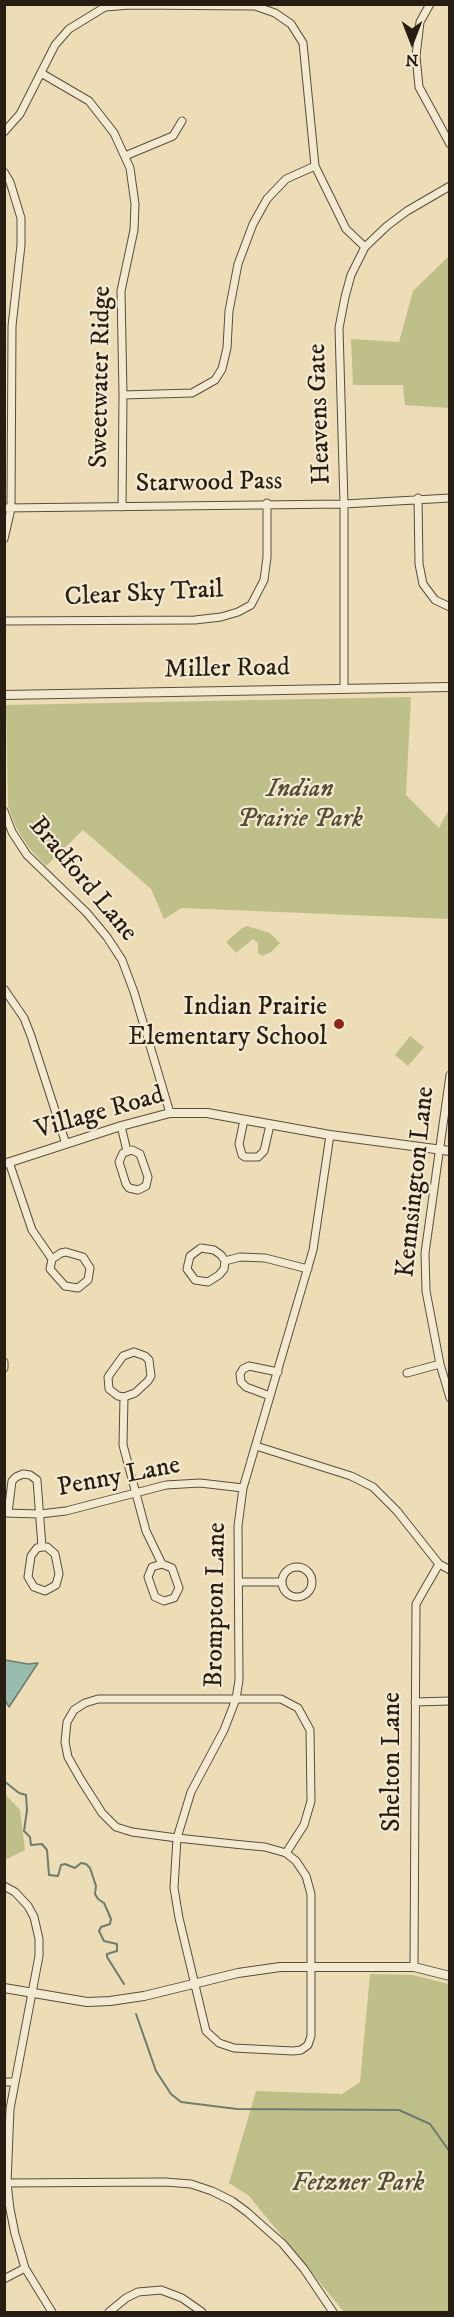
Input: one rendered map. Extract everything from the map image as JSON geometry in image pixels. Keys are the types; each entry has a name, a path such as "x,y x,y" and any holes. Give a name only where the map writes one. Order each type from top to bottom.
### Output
{"street":[{"path":"430,4 420,22 416,56 419,87 450,144"},
{"path":"4,132 20,114 55,45 69,29 105,7 130,5 255,6 275,13 291,24 303,43 315,166 346,229 365,247"},
{"name":"Sweetwater Ridge","path":"41,73 89,101 114,133 130,168 135,204 134,230 121,291 122,507"},
{"path":"126,156 173,136 182,121"},
{"path":"123,395 192,393 215,380 222,369 227,348 229,311 238,264 253,224 267,199 286,179 315,166"},
{"path":"4,172 10,182 21,218 21,245 12,326 8,509 4,539"},
{"name":"Heavens Gate","path":"345,689 344,504 339,328 351,275 365,247 400,216 450,186"},
{"path":"418,498 419,564 423,584 435,600 450,607"},
{"name":"Starwood Pass","path":"8,509 267,503 344,504 418,498 450,498"},
{"name":"Clear Sky Trail","path":"4,621 195,620 238,612 251,605 264,580 267,557 267,503"},
{"name":"Miller Road","path":"4,694 450,687"},
{"name":"Bradford Lane","path":"4,811 12,832 27,855 87,913 122,960 134,992 170,1113"},
{"path":"4,989 24,1018 32,1036 66,1144"},
{"name":"Kennsington Lane","path":"450,1075 425,1253 426,1291 440,1364 450,1398"},
{"name":"Village Road","path":"7,1163 121,1126 170,1113 207,1113 330,1135 450,1151"},
{"path":"244,1120 239,1144 242,1155 246,1157 258,1157 264,1150 270,1125"},
{"path":"121,1126 127,1151"},
{"name":"Brompton Lane","path":"311,1967 311,2036 308,2044 301,2050 234,2048 219,2043 206,2031 174,1888 177,1838 191,1792 224,1730 236,1699 239,1680 238,1526 243,1488 313,1251 330,1135"},
{"path":"127,1151 136,1152 142,1158 148,1182 142,1189 133,1190 126,1184 119,1162 120,1157 127,1151"},
{"path":"7,1163 32,1230 52,1259 50,1269 65,1286 78,1288 88,1280 90,1268 83,1257 61,1252 52,1259"},
{"path":"201,1248 214,1251 225,1261 224,1269 208,1282 195,1280 187,1269 190,1256 201,1248"},
{"path":"225,1261 240,1257 265,1258 308,1269"},
{"path":"134,1352 140,1353 149,1360 151,1376 135,1393 124,1397 118,1396 110,1389 108,1377 123,1356 134,1352"},
{"path":"4,1362 4,1368"},
{"path":"407,1372 440,1364"},
{"path":"270,1396 246,1387 241,1382 240,1374 249,1366 278,1372"},
{"path":"124,1397 123,1445 146,1530 162,1564 172,1568 178,1588 174,1598 164,1601 155,1597 148,1577 152,1568 162,1564"},
{"path":"256,1446 351,1476 373,1487 397,1511 439,1564 450,1570"},
{"name":"Penny Lane","path":"40,1514 37,1480 30,1475 23,1474 16,1477 12,1481 6,1513 40,1514 66,1511 166,1485 200,1483 243,1488"},
{"path":"40,1514 42,1547"},
{"path":"42,1547 47,1547 55,1554 59,1574 56,1585 45,1591 34,1587 28,1576 33,1551 42,1547"},
{"name":"Shelton Lane","path":"414,1968 416,1604 439,1564"},
{"path":"296,1566 308,1571 313,1581 309,1593 298,1598 286,1593 281,1582 285,1572 296,1566"},
{"path":"239,1582 281,1582"},
{"path":"286,1853 304,1825 311,1801 310,1730 298,1707 281,1699 98,1699 74,1710 67,1722 65,1742 68,1757 102,1813 116,1827 132,1833 265,1847 286,1853 296,1861 306,1876 311,1894 311,1967"},
{"path":"415,1702 450,1701"},
{"path":"4,1886 15,1892 34,1917 39,1939 39,1956 14,2082 6,2183 15,2234 25,2268 52,2313"},
{"path":"4,1988 87,2002 110,2001 280,1966 414,1968 450,1976"},
{"path":"4,2082 14,2082"},
{"path":"6,2183 165,2182 191,2184 212,2191 232,2200 283,2244 333,2313"},
{"path":"4,2279 25,2268"},
{"path":"109,2313 126,2298 138,2292 161,2290 182,2298 202,2313"}],"green space":[{"path":"449,256 449,408 405,405 403,385 353,385 351,339 399,342 413,291"},
{"name":"Indian Prairie Park","path":"411,697 406,795 439,828 449,809 449,919 182,908 164,919 151,889 83,830 46,866 29,848 16,827 8,806 6,705"},
{"path":"247,926 270,933 280,943 271,952 262,956 258,953 258,943 253,939 236,953 226,942"},
{"path":"410,1036 424,1047 408,1066 395,1055"},
{"path":"5,1794 20,1810 25,1850 5,1860"},
{"name":"Fetzner Park","path":"370,1974 413,1975 449,1984 449,2312 344,2312 249,2196 229,2183 256,2091 342,2094 360,2082"}],"shaded area":[{"path":"5,1660 28,1664 38,1663 9,1707 5,1700"}],"waterway":[{"path":"4,1781 19,1793 26,1795 27,1810 24,1831 30,1837 31,1845 42,1844 47,1850 49,1875 58,1876 61,1865 65,1864 75,1868 81,1863 90,1868 96,1886 95,1894 104,1903 111,1919 110,1924 101,1927 99,1931 104,1941 117,1944 117,1951 107,1954 107,1957 124,1984"},
{"path":"136,2014 156,2071 171,2094 181,2102 237,2109 399,2110 430,2124 450,2152"}],"place":[{"name":"Indian Prairie Elementary School","path":"339,1024"}]}
